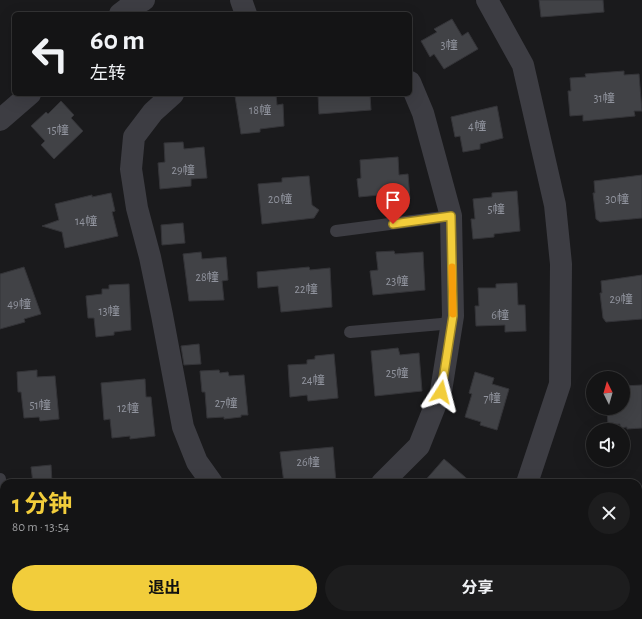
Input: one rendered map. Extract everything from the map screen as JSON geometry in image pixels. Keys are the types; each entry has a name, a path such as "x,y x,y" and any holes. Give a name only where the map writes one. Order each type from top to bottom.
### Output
{"street":[{"path":"123,12 129,7 144,0"},
{"path":"241,0 245,12"},
{"path":"487,0 523,65 555,205 561,264 560,384 528,479"},
{"path":"386,479 419,446 441,392 452,323 451,216 423,113 412,87"},
{"path":"0,120 28,96"},
{"path":"171,96 153,112 134,137 130,169 137,208 150,257 162,315 183,427 196,462 209,479"}],"lane":[{"path":"336,231 451,216"},
{"path":"350,332 452,323"}],"building":[{"path":"539,0 603,0 604,12 541,17"},
{"path":"452,19 462,36 468,32 478,49 444,69 434,54 430,57 421,41 437,32 434,29"},
{"path":"624,71 624,75 639,74 642,111 634,111 635,116 583,121 583,115 570,116 568,91 571,91 570,78 586,77 585,74"},
{"path":"235,96 276,96 277,105 283,104 284,126 260,129 260,132 241,134"},
{"path":"318,96 370,96 371,110 319,114"},
{"path":"61,101 74,115 71,118 83,131 54,159 41,145 45,141 31,126 46,112 48,114"},
{"path":"497,106 503,138 480,144 480,149 463,152 460,136 455,137 451,117"},
{"path":"183,142 184,149 204,147 207,178 191,179 191,186 160,189 158,163 165,162 164,143"},
{"path":"398,157 399,175 408,174 410,199 390,200 389,194 359,197 357,179 361,178 360,160"},
{"path":"642,175 642,218 600,222 596,219 593,193 595,193 594,181"},
{"path":"309,176 312,205 319,210 314,218 262,224 258,184 282,182 282,178"},
{"path":"517,191 520,231 494,234 494,237 473,239 471,219 475,219 473,199 492,197 492,193"},
{"path":"111,193 115,211 112,212 118,236 65,248 62,232 42,226 59,220 55,204 92,195 92,197"},
{"path":"183,223 185,243 162,245 161,225"},
{"path":"394,251 395,254 423,252 425,290 373,295 370,271 378,270 376,252"},
{"path":"201,252 202,259 226,257 228,280 222,281 224,300 189,301 183,254"},
{"path":"24,267 41,314 24,319 25,322 0,329 0,274"},
{"path":"309,267 310,270 330,268 332,307 281,312 278,286 258,288 257,272"},
{"path":"642,275 642,319 606,322 603,318 600,293 602,293 601,281"},
{"path":"517,283 518,305 525,305 526,331 505,332 505,325 476,326 475,306 479,306 478,288 496,288 496,284"},
{"path":"129,284 131,330 114,332 114,335 96,337 94,318 88,318 86,296 102,294 102,289 109,289 109,285"},
{"path":"199,344 201,364 184,365 181,346"},
{"path":"398,348 400,355 419,353 422,391 375,396 371,351"},
{"path":"334,354 338,398 308,401 307,395 290,397 288,365 307,364 307,360 315,359 315,356"},
{"path":"37,370 37,377 55,376 59,419 40,421 39,417 24,418 21,392 18,392 17,372"},
{"path":"219,370 220,373 228,372 229,376 244,375 248,415 224,419 224,417 207,418 205,392 202,392 200,371"},
{"path":"475,372 494,378 492,384 509,389 497,430 480,425 481,422 465,417 472,394 469,393"},
{"path":"145,379 146,397 151,397 155,436 130,439 130,436 112,438 110,419 104,420 101,383"},
{"path":"642,385 642,428 630,429 630,423 608,423 607,415 630,415 630,386"},
{"path":"333,447 336,479 283,479 280,452"},
{"path":"444,459 467,479 426,479"},
{"path":"51,465 52,479 32,479 31,467"}],"slow traffic":[{"path":"452,267 453,314"}],"route":[{"path":"393,224 451,216 453,316 441,392"}]}
